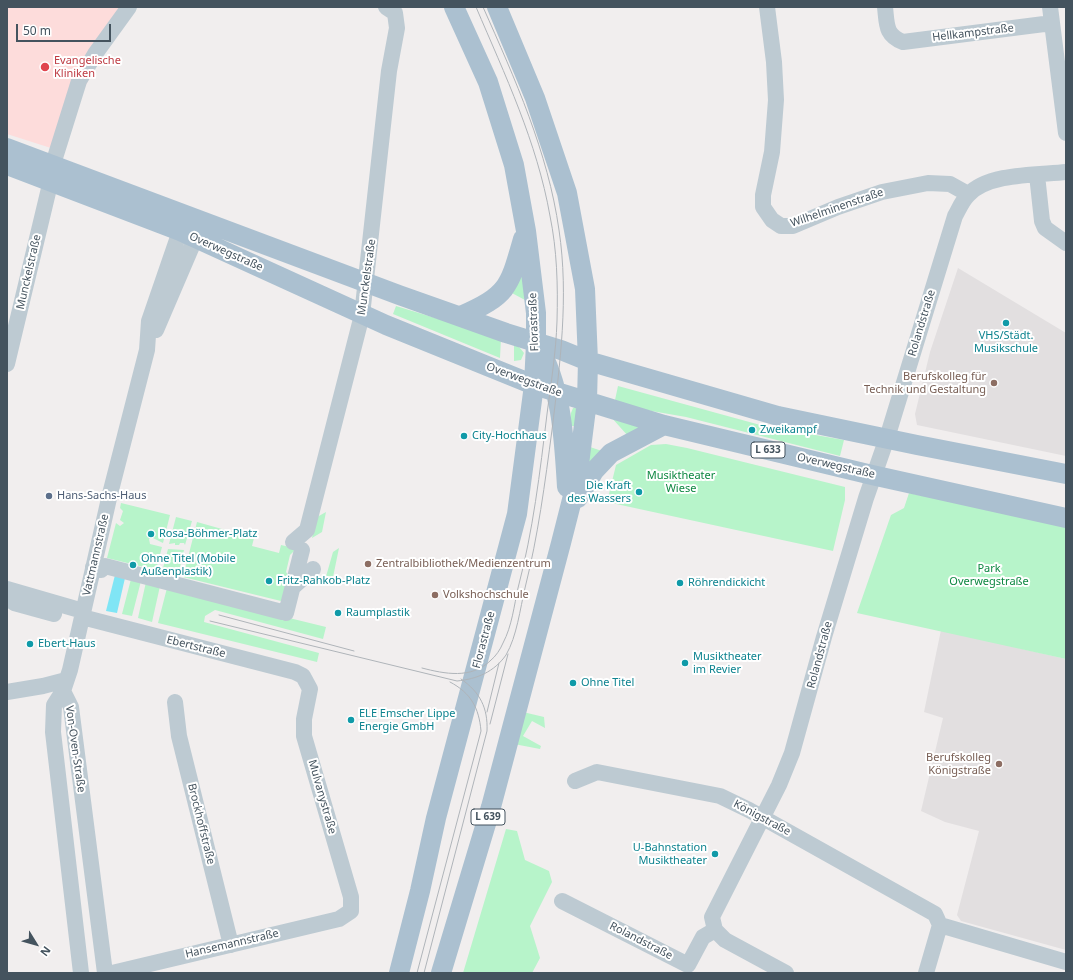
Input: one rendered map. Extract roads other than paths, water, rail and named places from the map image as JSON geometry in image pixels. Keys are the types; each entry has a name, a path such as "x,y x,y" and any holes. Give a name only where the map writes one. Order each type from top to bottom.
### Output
{"main road":[{"name":"Florastraße","path":"399,973 420,891 436,818 517,514 534,385 536,313 526,231 514,165 488,82 454,7"},
{"path":"497,7 535,98 567,193 585,289 588,361"},
{"name":"Overwegstraße","path":"7,148 52,172 190,229 362,315 534,385 664,425 872,475 1066,518"},
{"name":"Overwegstraße","path":"7,165 52,172"},
{"name":"Overwegstraße","path":"190,229 366,283 536,343 561,350 588,361 778,416 1066,474"},
{"name":"Florastraße","path":"461,316 480,308 499,296 506,289 514,274 526,231"},
{"path":"536,343 546,359 556,392 564,434 569,513"},
{"name":"L 639","path":"441,973 502,766 577,480 587,401 588,361"},
{"path":"569,513 594,471 611,453 664,425"}],"street":[{"name":"Munckelstraße","path":"7,364 52,172 79,81 99,48 129,7"},
{"name":"Munckelstraße","path":"293,587 298,546 306,530 362,315 389,71 397,28 395,13 386,7"},
{"name":"Wilhelminenstraße","path":"767,7 774,62 776,100 772,152 763,195 763,207 772,220 781,226 793,226 838,206 882,192 928,183 950,184 968,194"},
{"name":"Hellkampstraße","path":"885,7 888,31 894,38 903,42 1052,23"},
{"path":"1050,7 1066,132"},
{"path":"968,194 979,186 992,180 1066,172"},
{"path":"1037,175 1042,221 1045,228 1066,243"},
{"name":"Rolandstraße","path":"562,901 688,965 703,937 715,930 712,917 779,785 792,753 824,637 872,475 887,438 955,216 968,194"},
{"name":"Vattmannstraße","path":"65,686 147,350 149,321 190,229"},
{"path":"93,567 101,570 105,566 284,613 293,587 313,569"},
{"name":"Ebertstraße","path":"10,596 82,617 295,672 303,676 308,682"},
{"name":"Mulvanystraße","path":"308,682 310,689 304,718 304,736 351,897 352,911"},
{"path":"7,692 43,686 65,686"},
{"name":"Von-Oven-Straße","path":"65,686 54,705 53,732 81,973"},
{"name":"Von-Oven-Straße","path":"65,686 71,707 105,973"},
{"name":"Brockhoffstraße","path":"175,702 179,736 231,945"},
{"name":"Königstraße","path":"575,781 597,772 720,796 762,817 937,919 1066,962"},
{"name":"Hansemannstraße","path":"112,973 141,970 231,945 340,919 352,911"},
{"path":"926,973 937,919"},
{"path":"715,930 725,940 786,973"}],"water":[{"path":"115,575 125,578 117,613 106,611"}],"tram line":[{"path":"422,668 458,674 475,671 483,667 498,653 509,630 536,501 556,344 556,255 544,189 529,135 476,7"},
{"path":"210,621 457,681 484,674 496,666 510,648 518,622 530,568 544,490 552,430 562,330 562,255 554,201 539,144 507,61 483,7"},
{"path":"219,615 354,651"},
{"path":"490,724 508,654"},
{"path":"487,712 499,663"},
{"path":"424,973 487,731 486,715 482,701 473,689 461,679"},
{"path":"417,973 481,731 478,715 473,702 469,696 450,682"}],"place":[{"name":"Evangelische Kliniken","path":"45,67"},
{"name":"VHS/Städt. Musikschule","path":"1006,323"},
{"name":"Berufskolleg für Technik und Gestaltung","path":"994,383"},
{"name":"Zweikampf","path":"752,430"},
{"name":"City-Hochhaus","path":"464,436"},
{"name":"Die Kraft des Wassers","path":"639,492"},
{"name":"Hans-Sachs-Haus","path":"49,496"},
{"name":"Rosa-Böhmer-Platz","path":"151,534"},
{"name":"Zentralbibliothek/Medienzentrum","path":"368,564"},
{"name":"Ohne Titel (Mobile Außenplastik)","path":"133,565"},
{"name":"Fritz-Rahkob-Platz","path":"269,581"},
{"name":"Röhrendickicht","path":"680,583"},
{"name":"Volkshochschule","path":"435,595"},
{"name":"Raumplastik","path":"338,613"},
{"name":"Ebert-Haus","path":"30,644"},
{"name":"Musiktheater im Revier","path":"685,663"},
{"name":"Ohne Titel","path":"573,683"},
{"name":"ELE Emscher Lippe Energie GmbH","path":"351,720"},
{"name":"Berufskolleg Königstraße","path":"999,764"},
{"name":"U-Bahnstation Musiktheater","path":"715,854"}],"park label":[{"name":"Musiktheater Wiese","path":"681,482"},
{"name":"Park Overwegstraße","path":"989,575"}]}
